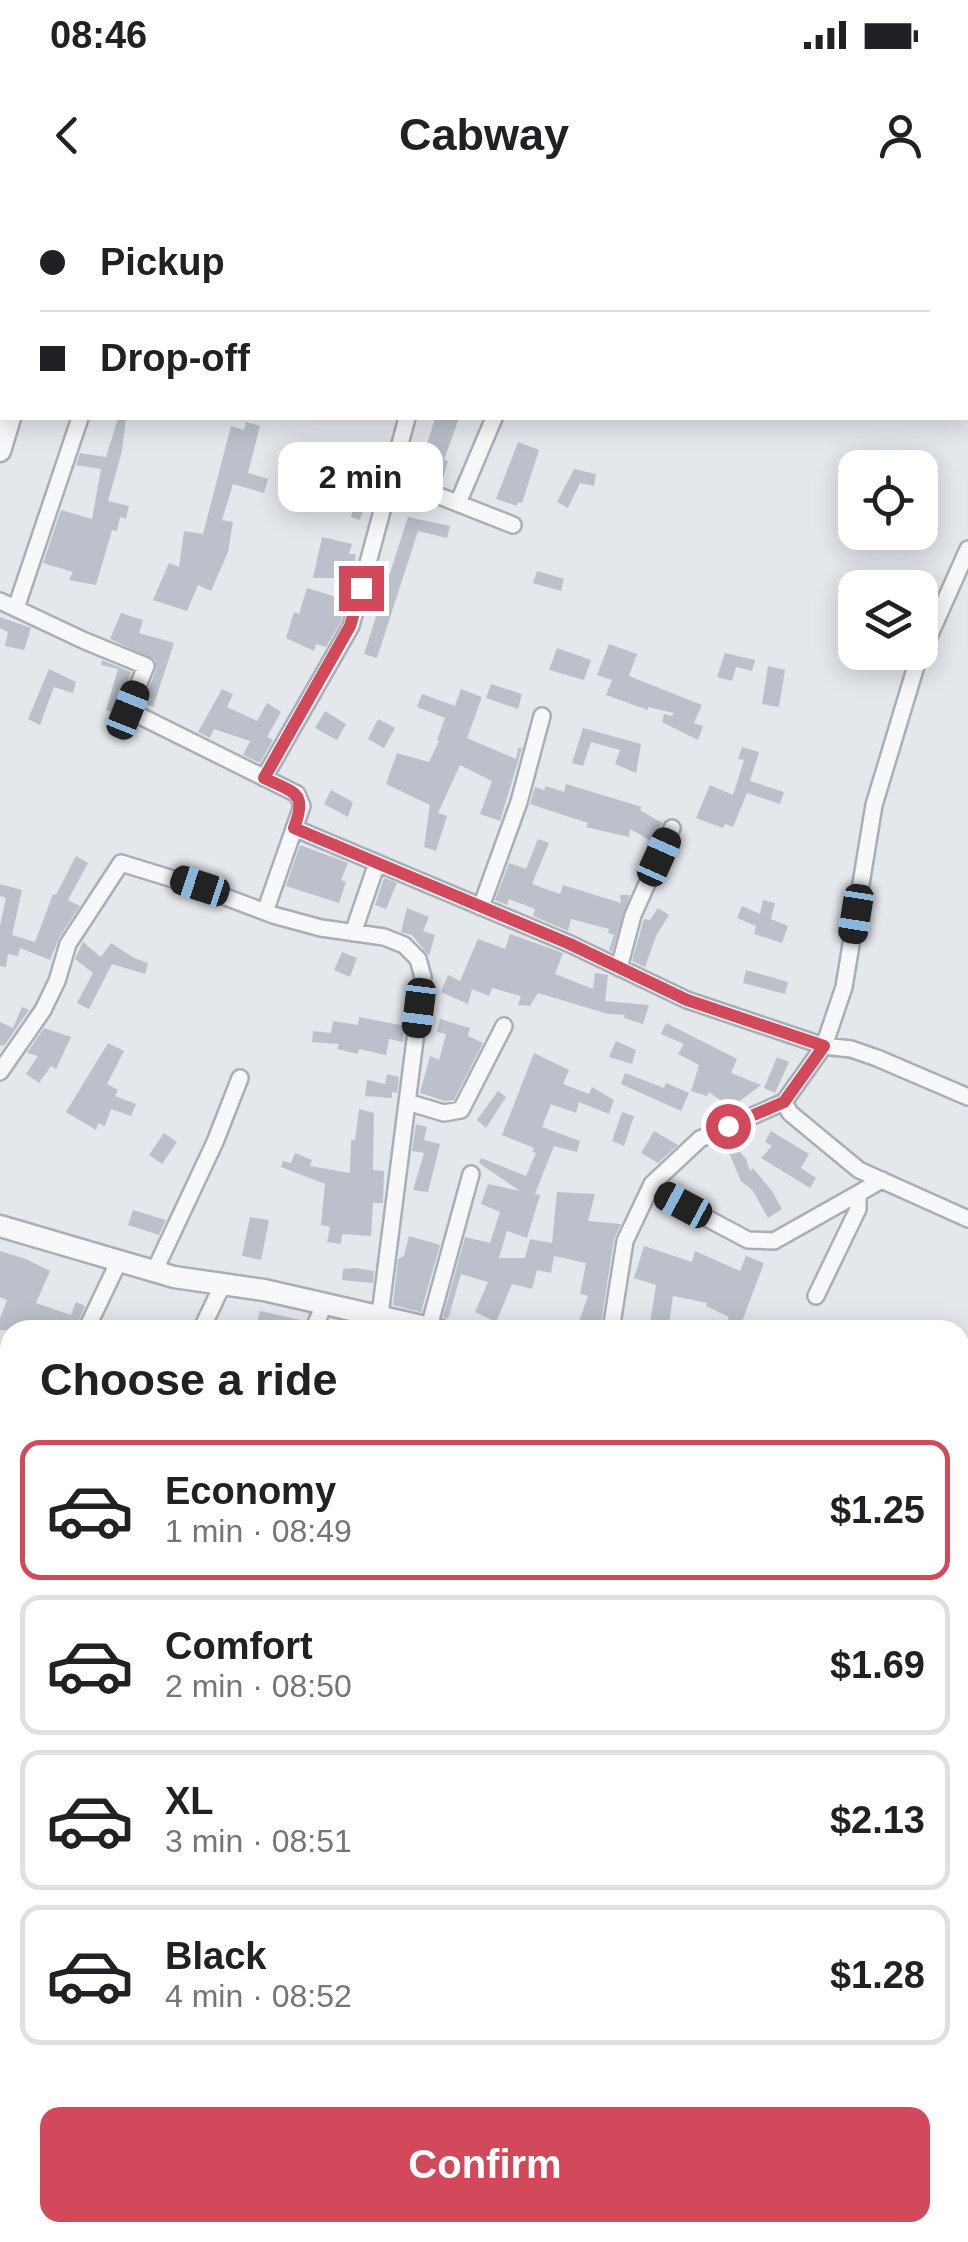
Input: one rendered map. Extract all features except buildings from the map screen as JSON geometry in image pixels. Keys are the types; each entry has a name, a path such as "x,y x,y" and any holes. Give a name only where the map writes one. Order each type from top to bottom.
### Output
{"street":[{"path":"0,451 9,420"},
{"path":"16,608 79,420"},
{"path":"264,778 350,626 406,420"},
{"path":"458,503 493,420"},
{"path":"391,477 513,525"},
{"path":"612,1320 624,1241 650,1188 700,1138 784,1102 824,1046 844,987 874,805 916,666 968,548"},
{"path":"0,601 146,666 128,710 296,794 302,806 264,912"},
{"path":"481,907 519,802 542,716"},
{"path":"294,828 687,1000 824,1046 852,1049 968,1097"},
{"path":"619,968 634,915 672,828"},
{"path":"353,932 378,864"},
{"path":"0,1072 43,1010 58,981 68,944 117,865 133,865 321,928 384,937 404,945 418,959 423,977 407,1102 367,1319 325,1304 154,1272 0,1226"},
{"path":"407,1102 444,1113 460,1110 504,1026"},
{"path":"154,1272 215,1142 240,1078"},
{"path":"784,1102 790,1113 858,1170 968,1219"},
{"path":"436,1320 471,1174"},
{"path":"650,1188 748,1240 761,1243 774,1241 882,1180"},
{"path":"816,1296 858,1209 858,1194"},
{"path":"91,1320 119,1261"},
{"path":"206,1320 223,1284"},
{"path":"318,1320 325,1304"}],"route":[{"path":"361,588 350,626 264,778 301,800 294,828 570,944 687,1000 824,1046 784,1102 728,1126"}]}
